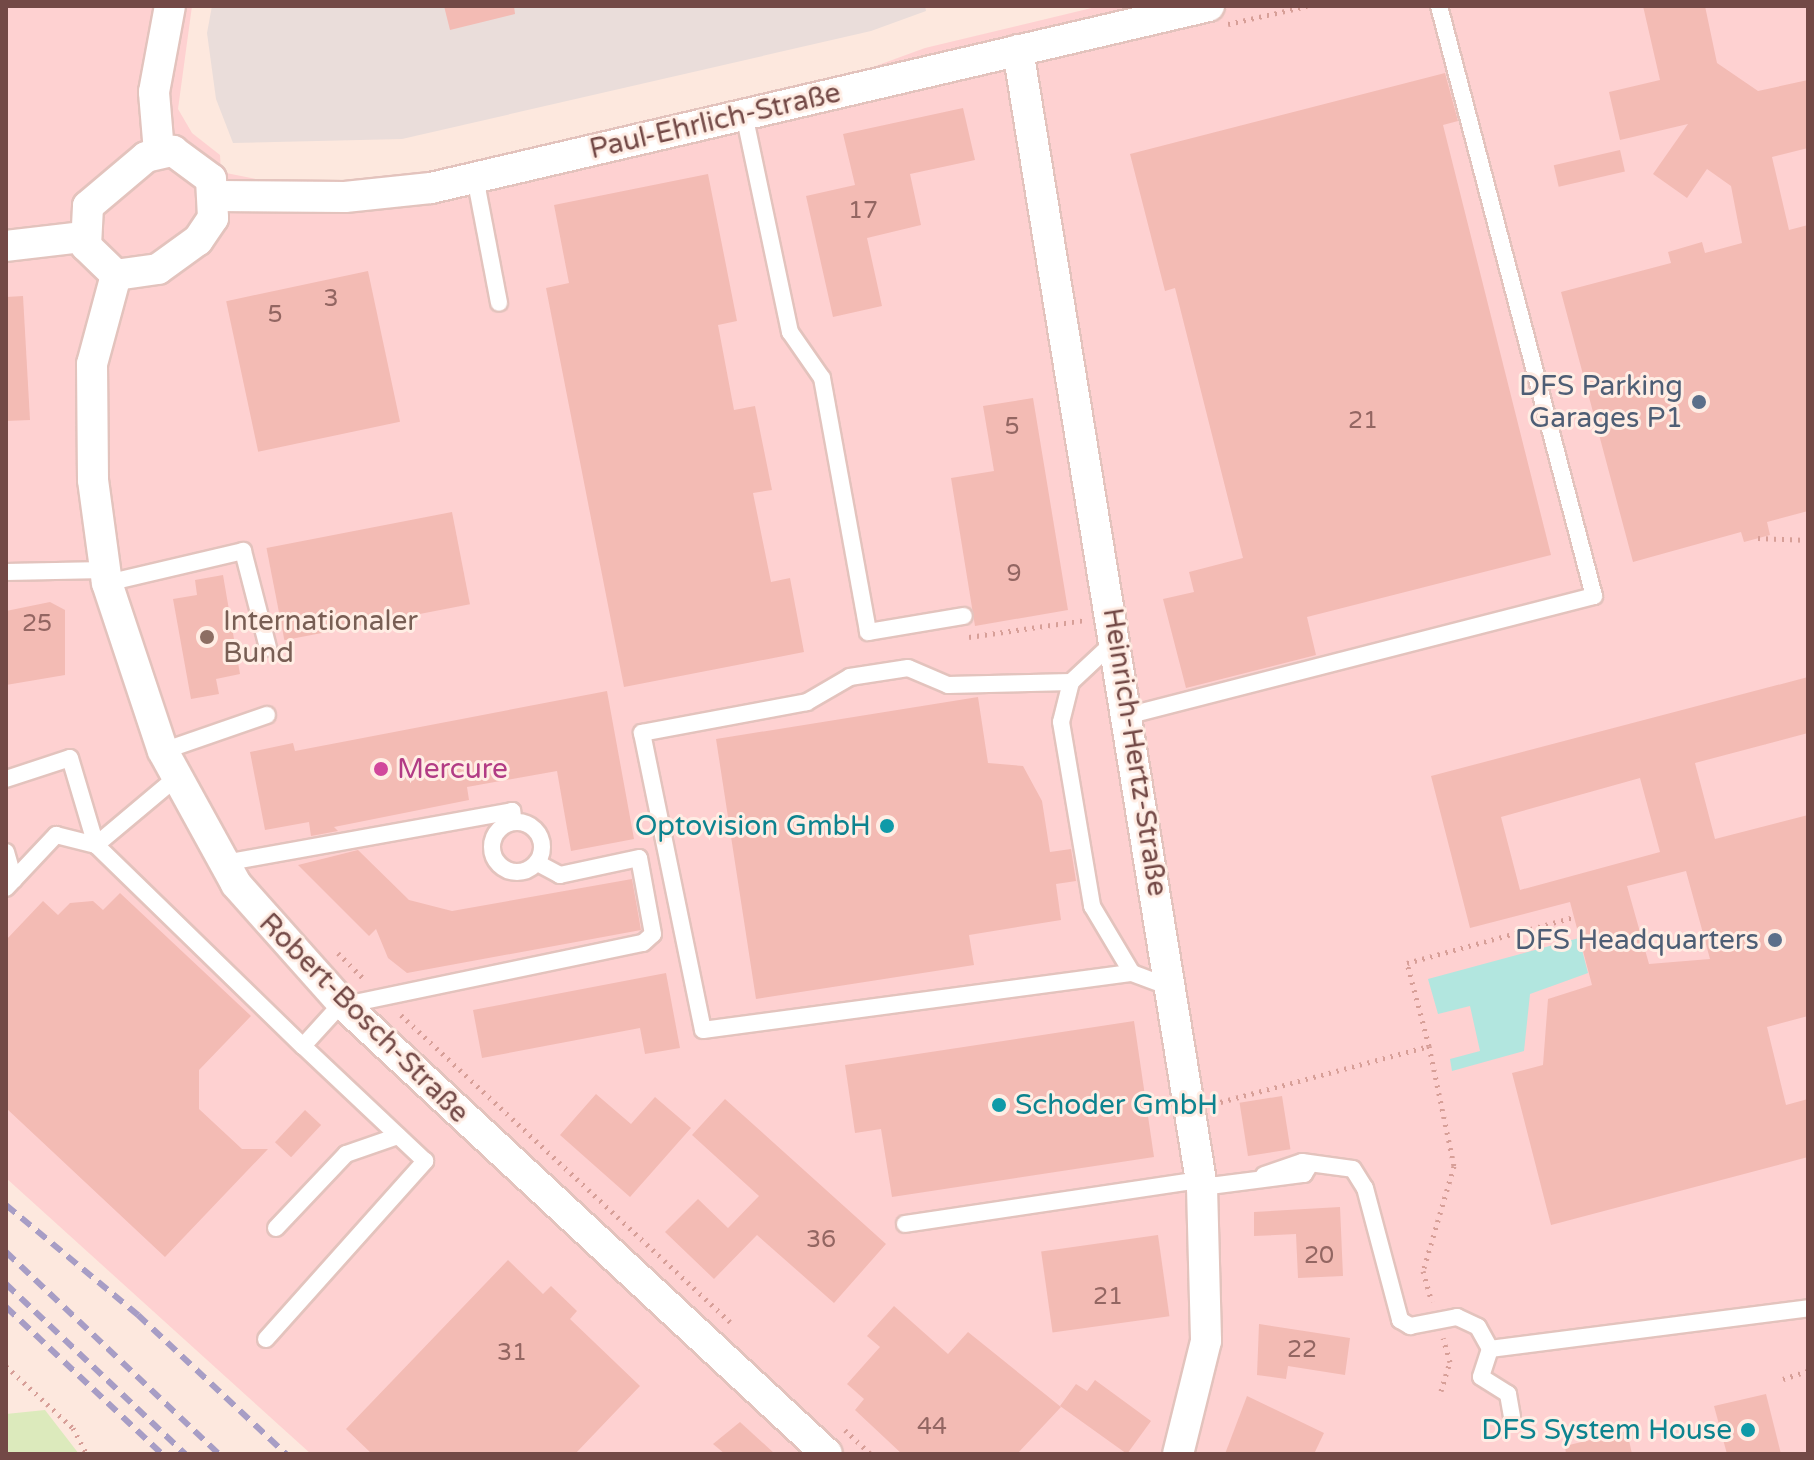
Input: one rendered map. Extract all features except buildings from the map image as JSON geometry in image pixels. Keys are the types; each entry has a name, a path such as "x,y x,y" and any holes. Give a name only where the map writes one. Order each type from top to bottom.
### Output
{"street":[{"path":"159,152 154,92 170,6"},
{"name":"Paul-Ehrlich-Straße","path":"217,196 382,194 475,177 1209,6"},
{"name":"Heinrich-Hertz-Straße","path":"1018,50 1116,627 1202,1184 1206,1341 1178,1454"},
{"path":"159,152 195,160 217,196 207,229 184,251 148,274 116,275 96,261 83,237 96,195 159,152"},
{"path":"6,246 83,237"},
{"name":"Robert-Bosch-Straße","path":"116,275 92,364 93,480 106,577 163,751 224,863 266,924 344,1004 827,1454"}],"lane":[{"path":"1130,715 1594,596 1439,6"},
{"path":"744,114 790,332 822,378 868,632 964,616"},
{"path":"475,177 499,303"},
{"path":"6,572 106,577 243,551 268,648"},
{"path":"1116,627 1071,682 1061,722 1092,906 1132,973"},
{"path":"1071,682 948,685 908,668 850,677 807,702 642,733 703,1030 1132,973 1172,988"},
{"path":"163,751 267,715"},
{"path":"6,779 70,758 96,845 425,1161 266,1339"},
{"path":"96,845 177,777"},
{"path":"224,863 512,811 514,822"},
{"path":"514,822 494,836 495,860 514,873 537,863"},
{"path":"514,822 538,833 537,863"},
{"path":"10,884 56,835 96,845"},
{"path":"6,852 10,884"},
{"path":"303,1046 344,1004 643,943 653,934 639,858 560,875 537,863"},
{"path":"276,1228 346,1154 398,1136"},
{"path":"905,1224 1264,1175 1271,1167 1353,1169 1365,1188 1400,1320 1410,1326 1457,1317 1478,1327 1490,1349 1481,1377 1508,1394 1512,1417"},
{"path":"1490,1349 1808,1308"}],"path":[{"path":"1758,538 1808,540"},
{"path":"964,616 969,638 1116,627"},
{"path":"1441,1391 1450,1362 1423,1271 1454,1166 1429,1046 1407,963 1574,917"},
{"path":"331,946 743,1334"},
{"path":"1239,1097 1429,1046"},
{"path":"6,1366 73,1428 87,1454"},
{"path":"1783,1379 1808,1371"},
{"path":"836,1421 871,1454"}],"shaded area":[{"path":"6,6 192,6 178,109 192,133 220,155 221,172 345,197 744,114 925,48 1100,6 1808,6 1808,1454 311,1454 6,1178"},
{"path":"212,6 925,6 926,11 871,31 402,139 233,143 216,99 207,33"}],"green space":[{"path":"45,1410 79,1454 6,1454 6,1414"}],"water":[{"path":"1579,938 1588,973 1530,994 1524,1051 1452,1071 1450,1059 1480,1051 1470,1006 1438,1014 1428,979"}],"railway":[{"path":"6,1205 138,1315 286,1454"},
{"path":"6,1252 219,1454"},
{"path":"6,1284 185,1454"},
{"path":"6,1307 162,1454"}],"place":[{"name":"DFS Parking Garages P1","path":"1699,402"},
{"name":"Internationaler Bund","path":"207,637"},
{"name":"Mercure","path":"381,769"},
{"name":"Optovision GmbH","path":"887,826"},
{"name":"DFS Headquarters","path":"1775,940"},
{"name":"Schoder GmbH","path":"999,1105"},
{"name":"DFS System House","path":"1748,1430"}]}
